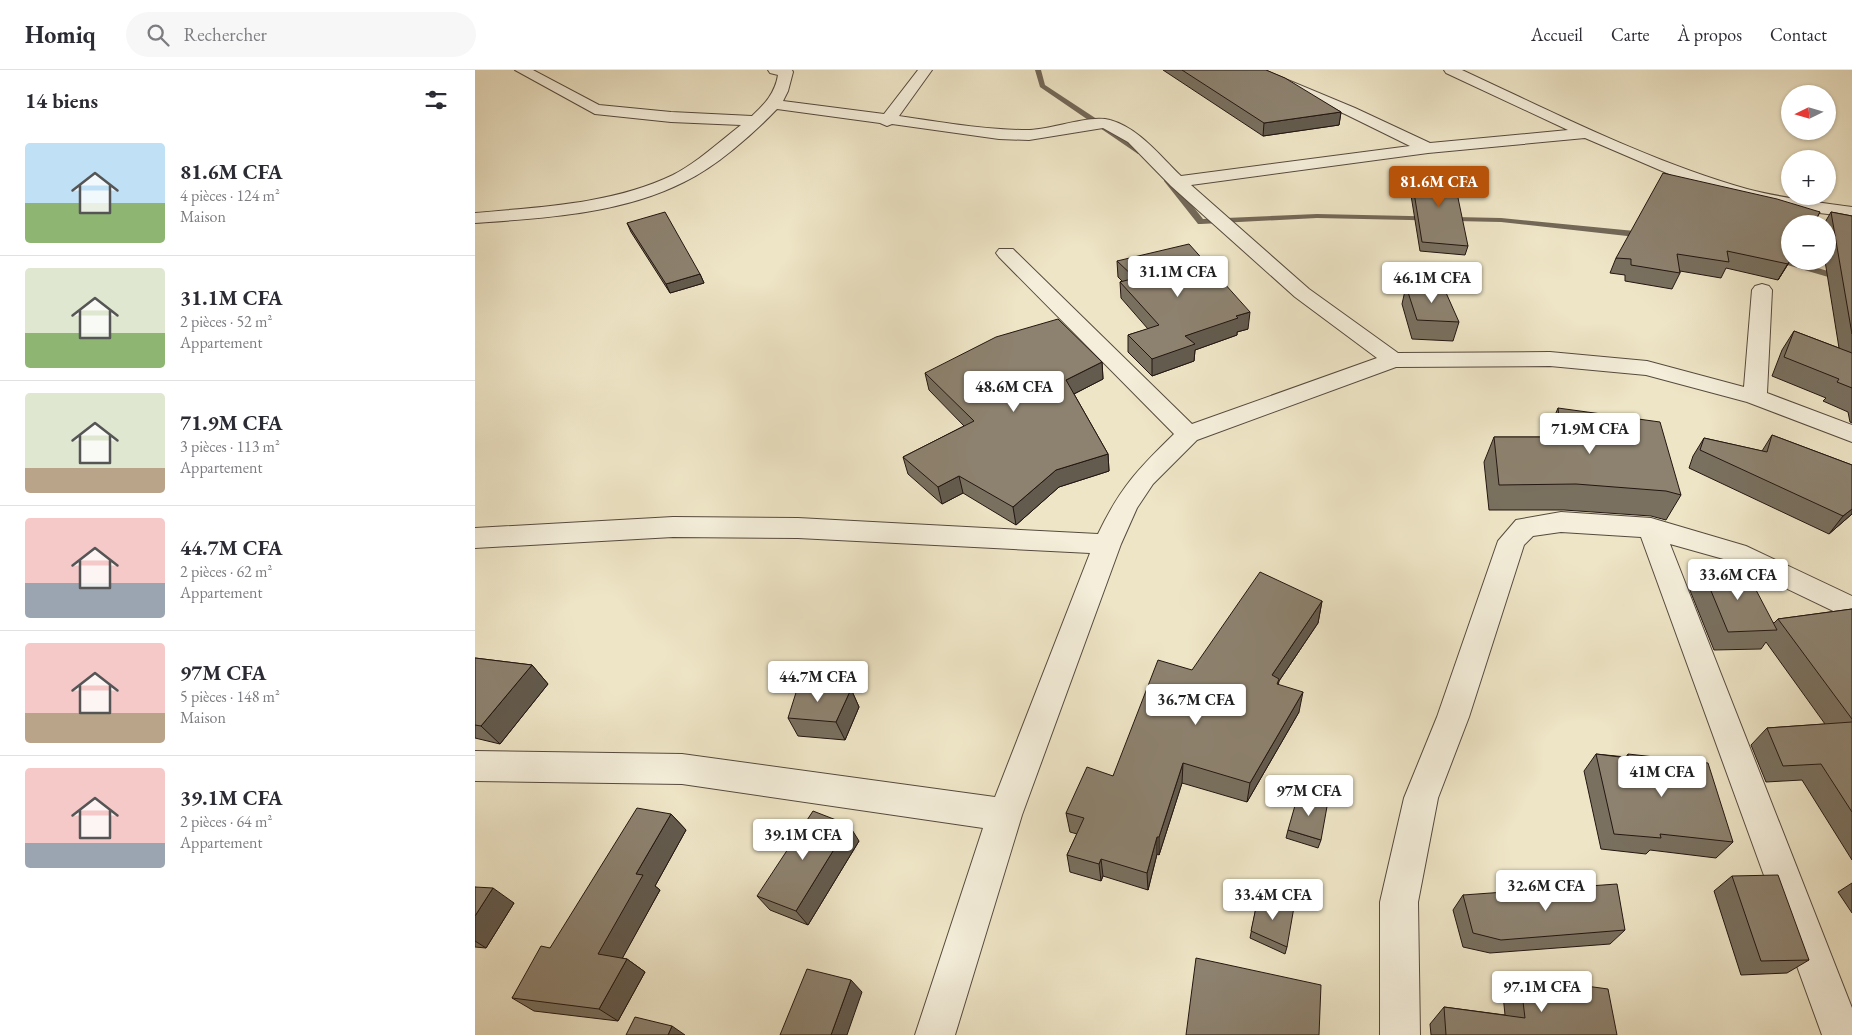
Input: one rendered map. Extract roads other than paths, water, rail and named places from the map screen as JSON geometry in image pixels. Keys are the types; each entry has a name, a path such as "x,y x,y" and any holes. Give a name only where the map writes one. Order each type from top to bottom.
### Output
{"street":[{"path":"522,70 595,109 756,121"},
{"path":"887,121 925,70"},
{"path":"1252,70 1350,111 1428,148"},
{"path":"1451,70 1587,133 1689,176 1743,193 1795,205 1852,212"},
{"path":"475,218 530,214 558,209 623,197 670,183 704,163 775,104 785,83 783,71"},
{"path":"775,104 887,121 1029,135 1057,132 1097,123 1107,124 1134,139 1177,182 1302,293 1393,360"},
{"path":"1177,182 1428,148 1587,133"},
{"path":"1006,253 1188,434"},
{"path":"1755,397 1762,290"},
{"path":"935,1035 1005,815 1107,544 1125,505 1143,478 1188,434 1393,360 1550,359 1647,368 1755,397 1852,434"},
{"path":"1400,1035 1399,902 1421,798 1453,717 1512,540 1525,526 1561,522 1651,528 1736,553 1852,609"},
{"path":"475,538 673,527 798,528 1107,544"},
{"path":"1651,528 1842,1035"},
{"path":"475,766 682,769 803,788 1005,815"}],"waterway":[{"path":"1038,70 1042,86 1141,152"},
{"path":"1167,179 1201,222 1317,216 1501,220 1645,235"},
{"path":"1773,258 1852,281"}]}
